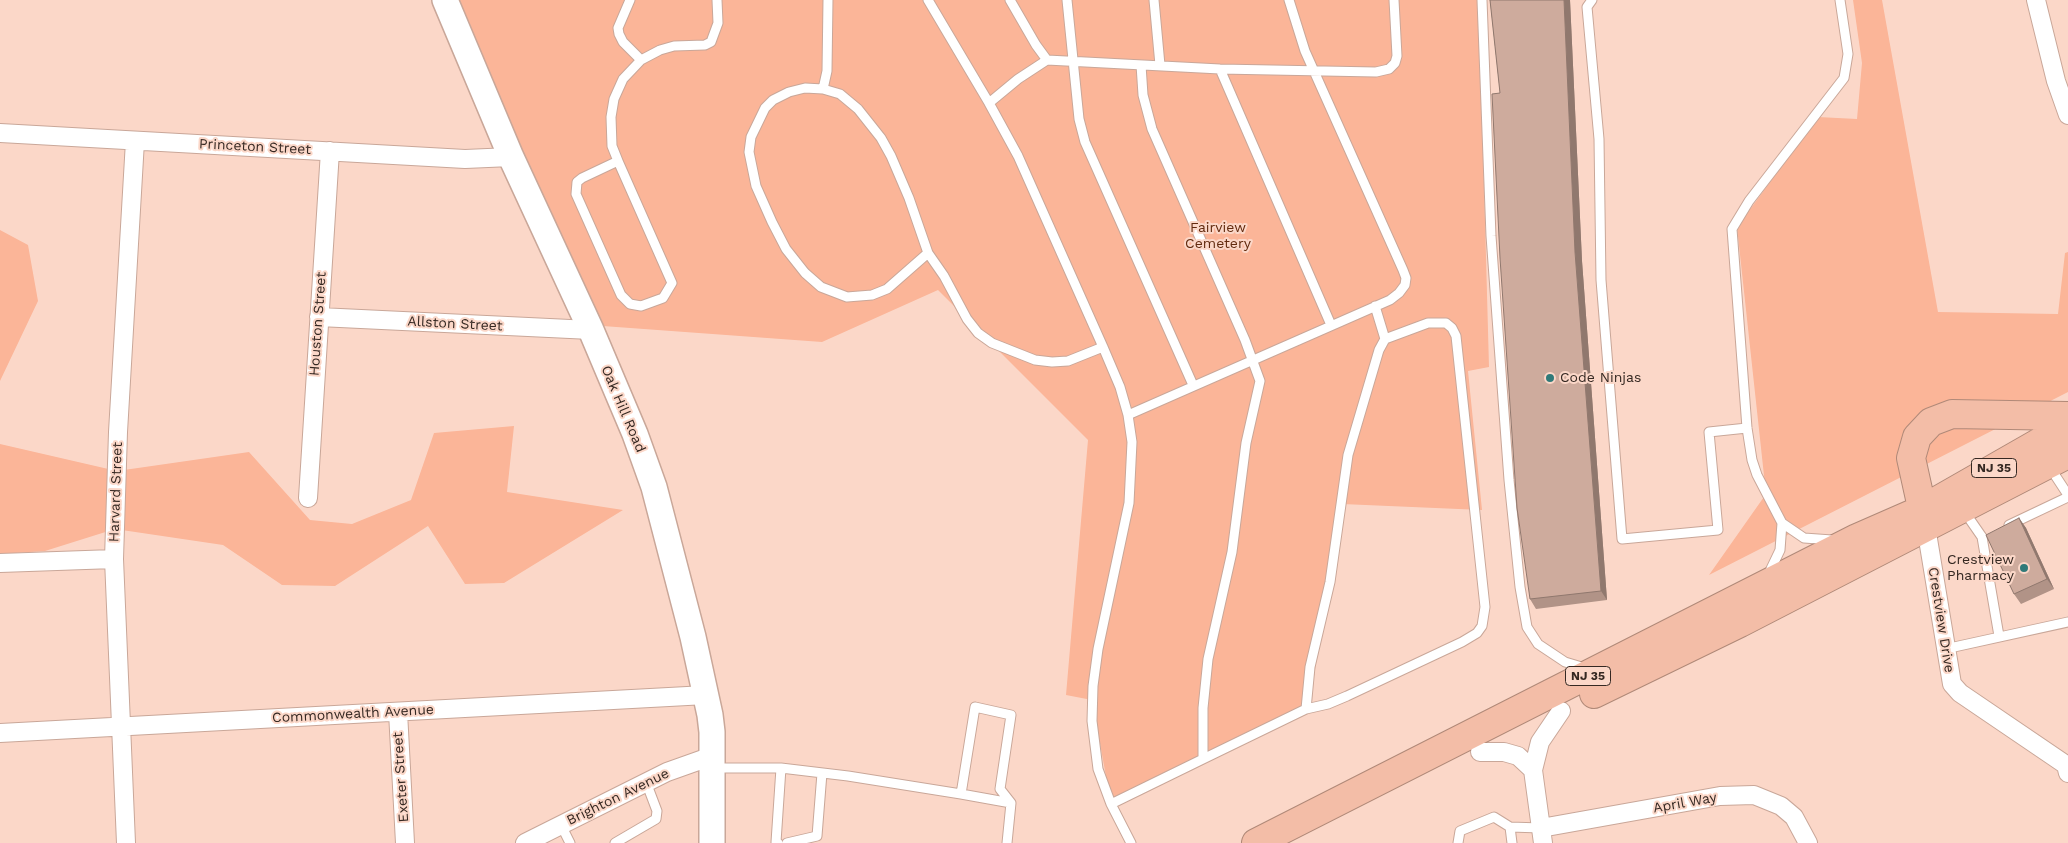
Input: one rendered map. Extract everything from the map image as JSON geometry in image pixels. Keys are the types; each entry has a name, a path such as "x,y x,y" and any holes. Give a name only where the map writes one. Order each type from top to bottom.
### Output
{"highway":[{"path":"1923,518 1911,458 1917,437 1931,422 1952,414 2068,416"},
{"name":"NJ 35","path":"1299,843 1740,623 1923,518 2068,426"},
{"name":"NJ 35","path":"1256,843 1857,538 1963,508 2058,460"}],"street":[{"name":"Oak Hill Road","path":"445,0 511,157 591,330 635,434 654,487 706,695 712,732 712,843"},
{"path":"2036,0 2056,81 2068,115"},
{"name":"Princeton Street","path":"0,134 465,159 511,157"},
{"name":"Harvard Street","path":"126,843 119,726 114,559 118,432 135,141"},
{"name":"Houston Street","path":"308,498 330,151"},
{"name":"Allston Street","path":"318,317 591,330"},
{"name":"Crestview Drive","path":"1923,518 1952,684 1960,693 2067,768"},
{"path":"0,563 114,559"},
{"name":"Commonwealth Avenue","path":"0,733 706,695"},
{"path":"1542,836 1533,770 1540,742 1561,711"},
{"name":"Exeter Street","path":"398,712 405,843"},
{"path":"1480,752 1504,752 1518,756 1533,770"},
{"name":"Brighton Avenue","path":"525,843 674,769 712,762"},
{"name":"April Way","path":"1542,836 1720,796 1754,795 1780,806 1794,817 1808,843"}],"lane":[{"path":"630,0 618,28 619,34 623,42 641,60"},
{"path":"618,160 577,182 576,194 621,295 630,304 641,306 663,298 672,283 612,146 611,117 614,99 623,79 641,60 674,46 705,45 711,42 718,23 717,0"},
{"path":"823,89 827,70 828,0"},
{"path":"928,0 1018,156 1120,387 1128,415 1132,442 1129,503 1098,649 1093,686 1094,740 1098,769 1111,804 1131,843"},
{"path":"1010,0 1047,60"},
{"path":"1067,0 1079,119 1085,142 1193,385"},
{"path":"1154,0 1160,64"},
{"path":"1128,415 1375,306 1399,293 1406,278 1305,51 1289,0"},
{"path":"989,103 1018,79 1047,60 1142,65 1160,64 1220,69 1376,72 1388,69 1395,63 1397,40 1394,0"},
{"path":"1482,0 1491,236 1509,480 1520,587 1527,627 1538,644 1565,662 1598,671"},
{"path":"1592,0 1587,7 1598,139 1600,280 1622,539 1718,530 1709,432 1747,428"},
{"path":"1840,0 1848,54 1844,78 1750,201 1732,228 1747,428 1752,460 1757,475 1782,523 1804,538 1817,541 1857,538"},
{"path":"1142,65 1143,95 1152,129 1245,340 1260,381 1260,388 1246,443 1232,552 1208,660 1203,759"},
{"path":"1220,69 1331,325"},
{"path":"928,253 888,289 872,295 847,297 821,287 806,273 783,243 756,186 750,152 751,136 755,124 765,108 773,100 789,92 805,88 823,89 840,94 858,110 881,138 901,176 928,253 944,276 967,318 978,333 992,343 1035,360 1052,362 1068,361 1103,347"},
{"path":"1375,306 1385,339"},
{"path":"1111,804 1306,709 1328,704 1347,696 1462,642 1477,633 1485,616 1456,336 1452,328 1446,323 1436,321 1385,339 1378,350 1348,455 1330,582 1310,667 1306,709"},
{"path":"2002,528 2068,496 2058,460"},
{"path":"1963,508 1985,536 1999,636"},
{"path":"1759,588 1775,563 1780,550 1782,523"},
{"path":"1945,649 2068,622"},
{"path":"961,794 974,707 1011,715 1000,789 1011,803 1007,843"},
{"path":"712,762 822,773 1011,803"},
{"path":"778,843 776,842 781,768"},
{"path":"787,843 817,836 822,773"},
{"path":"614,843 656,819 657,811 646,782"},
{"path":"1458,843 1460,831 1494,817 1510,827 1542,836"},
{"path":"561,825 570,843"},
{"path":"1510,827 1512,843"}],"green space":[{"name":"Fairview Cemetery","path":"446,0 1479,0 1489,367 1468,371 1482,510 1342,504 1308,713 1112,809 1092,700 1066,695 1088,440 938,290 822,342 589,325"},
{"path":"1853,0 1882,0 1938,312 2058,314 2065,253 2068,252 2068,392 1709,575 1766,494 1737,227 1818,117 1857,119 1862,63"},
{"path":"0,230 28,245 38,301 0,381"},
{"path":"514,426 507,492 623,510 504,583 465,584 428,526 335,586 282,585 223,545 115,529 45,551 0,554 0,444 117,471 249,452 310,520 352,524 411,500 434,433"}],"building":[{"path":"1490,0 1564,0 1575,252 1601,591 1530,599 1517,508 1500,258 1492,94 1500,93"},
{"name":"Crestview Pharmacy","path":"2019,518 2047,579 2014,594 1986,535"}],"place":[{"name":"Code Ninjas","path":"1550,378"},
{"name":"Crestview Pharmacy","path":"2024,568"}]}
